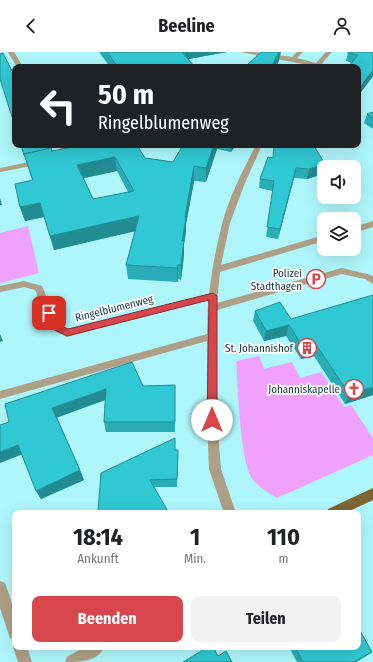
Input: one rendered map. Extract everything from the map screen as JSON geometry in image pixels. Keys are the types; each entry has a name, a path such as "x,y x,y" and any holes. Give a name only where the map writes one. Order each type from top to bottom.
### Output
{"main road":[{"path":"338,510 373,494"}],"street":[{"path":"11,52 18,64"},
{"path":"243,52 293,59 310,64"},
{"path":"293,59 300,52"},
{"path":"319,64 330,52"},
{"path":"0,170 64,156 63,148"},
{"path":"229,510 215,469 212,420 212,308 216,270 226,223 241,183 258,148"},
{"path":"361,228 373,224"},
{"path":"216,270 317,240"},
{"path":"212,308 342,271 368,277 373,281"},
{"name":"Ringelblumenweg","path":"0,289 24,284 39,288 54,326 67,333 213,296"},
{"path":"0,395 212,336"},
{"path":"0,588 12,624"},
{"path":"21,650 25,662"},
{"path":"72,662 92,650"}],"shaded area":[{"path":"28,226 39,273 0,283 0,233"},
{"path":"259,356 264,369 292,362 300,378 321,372 344,407 351,405 373,438 373,455 277,498 258,485 253,480 245,458 240,423 236,361"}],"building":[{"path":"107,52 182,52 192,64 116,64"},
{"path":"261,52 279,52 273,64 248,64"},
{"path":"373,52 373,70 361,86 361,64 350,64 358,55 348,53"},
{"path":"3,53 12,71 12,117 0,79 0,54"},
{"path":"373,112 373,118 367,114"},
{"path":"22,148 49,148 49,149 24,155"},
{"path":"51,148 52,151 68,148 139,148 145,158 173,162 181,148 213,148 206,168 194,166 185,217 181,265 178,265 177,268 126,265 139,216 50,236 40,203 20,207 15,184 33,180 24,154","holes":["115,157 134,191 93,199 77,165"]},
{"path":"274,148 315,148 323,160 317,160 317,166 309,169 296,168 280,229 267,227 274,181 260,179 268,157 273,158"},
{"path":"373,295 373,387 349,394 317,346 304,349 289,325 266,331 255,311 280,302 291,319"},
{"path":"132,362 143,386 175,385 175,422 104,422 106,389 52,408 80,470 36,491 18,445 0,452 0,425 9,422 5,404"},
{"path":"175,438 175,450 178,450 177,479 150,480 167,510 98,510 101,473"},
{"path":"361,632 372,652 354,662 303,662 297,650 361,650"},
{"path":"203,650 215,650 218,656 226,651 232,662 183,662"}],"place":[{"name":"Polizei Stadthagen","path":"316,279"},
{"name":"St. Johannishof","path":"307,348"},
{"name":"Johanniskapelle","path":"354,389"}],"route":[{"path":"49,313 54,326 67,333 213,296 212,420"}]}
